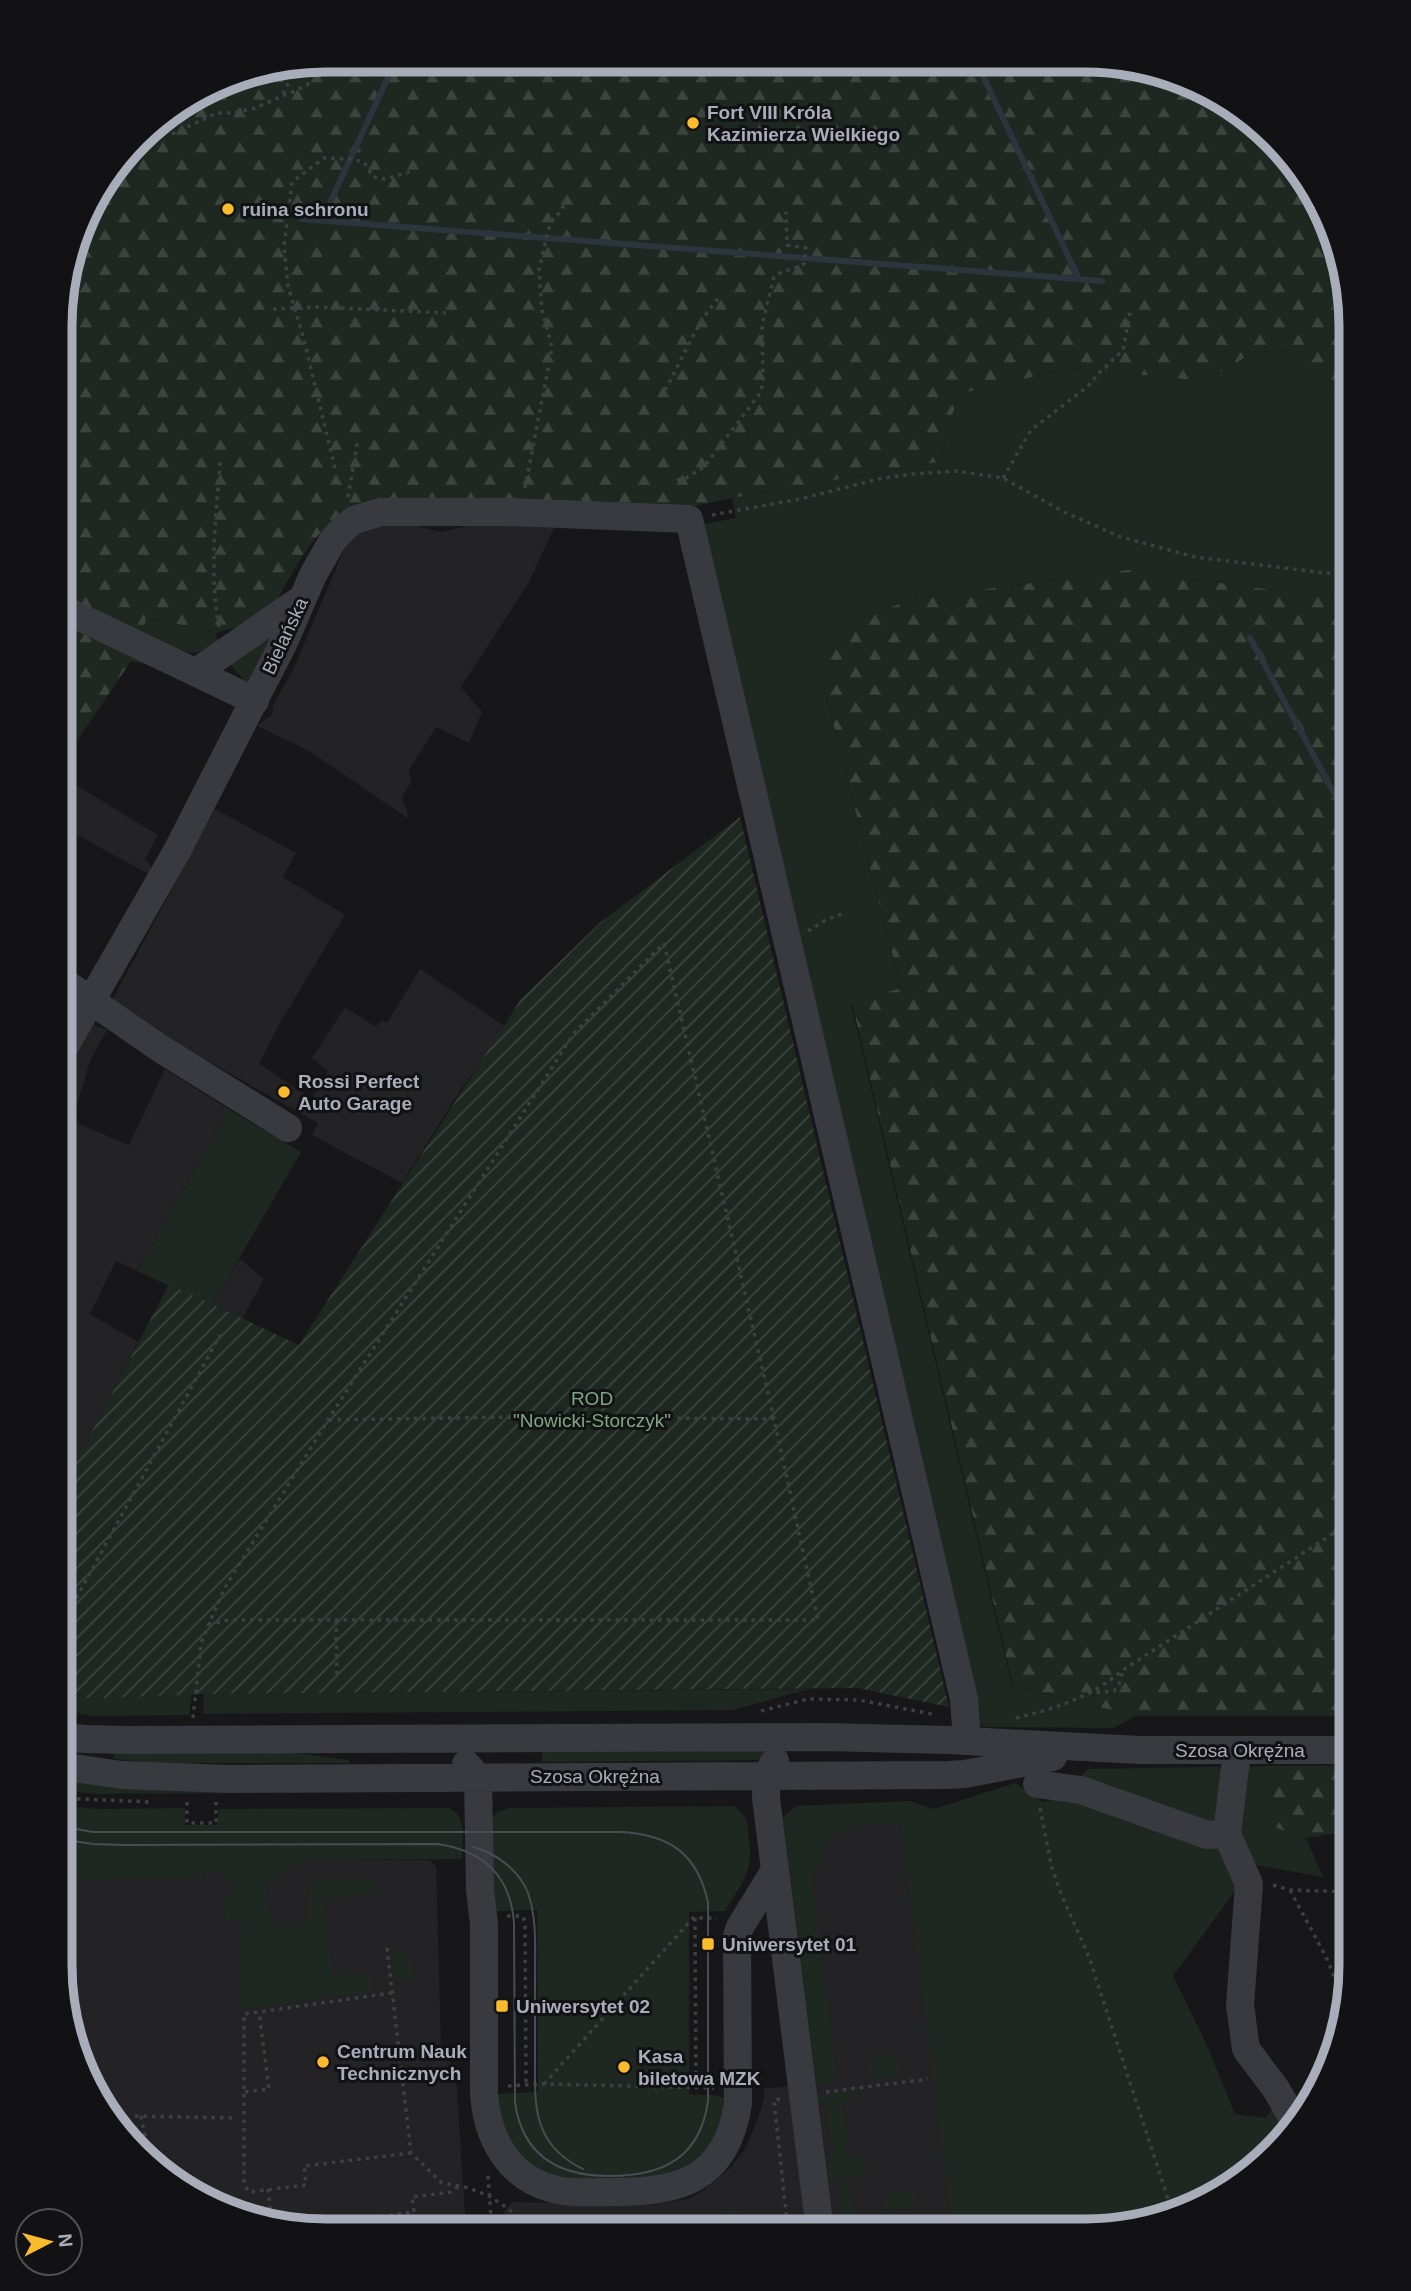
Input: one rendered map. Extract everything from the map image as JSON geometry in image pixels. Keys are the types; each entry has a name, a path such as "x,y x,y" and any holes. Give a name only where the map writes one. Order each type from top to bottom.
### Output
{"street":[{"name":"Bielańska","path":"72,1035 171,862 255,701 303,598 333,540 343,529 354,520 381,512 521,512 689,519"},
{"path":"689,519 964,1699 967,1741"},
{"path":"196,672 303,598"},
{"path":"72,613 255,701"},
{"path":"72,988 288,1128"},
{"path":"819,2219 766,1798 766,1775 771,1765 782,1755 825,1737"},
{"name":"Szosa Okrężna","path":"72,1738 825,1737 1129,1749 1339,1750"},
{"path":"426,1738 468,1765 478,1777 480,1890 484,1924 484,2088 488,2120 498,2148 516,2169 549,2188 575,2192 652,2192 680,2185 701,2173 726,2146 734,2127 738,2104 738,1932 775,1870"},
{"name":"Szosa Okrężna","path":"72,1768 122,1775 230,1779 965,1774 1045,1758 1129,1749"},
{"path":"1237,1751 1227,1834 1249,1884 1240,2005 1246,2049 1276,2089 1291,2115"},
{"path":"1037,1784 1081,1790 1207,1835 1227,1834"}],"path":[{"path":"172,134 217,113 233,113 254,108 314,81 322,72"},
{"path":"282,96 293,74"},
{"path":"335,468 288,286 285,247 292,182 324,158 364,162 373,177 385,179 413,171"},
{"path":"521,512 552,348 542,310 539,270 548,231 566,200"},
{"path":"677,480 686,478 704,467 761,392 764,380 762,325 774,277 804,264 806,248 787,245 786,212"},
{"path":"665,390 708,310 720,297"},
{"path":"273,309 318,307 446,313"},
{"path":"1003,478 1031,430 1087,387 1123,351 1130,313"},
{"path":"348,499 358,439"},
{"path":"220,462 214,602 224,653"},
{"path":"689,519 800,499 912,474 957,471 1003,478 1064,512 1121,537 1195,557 1339,575"},
{"path":"789,943 826,920 842,914"},
{"path":"193,1720 201,1643 208,1624 224,1589 574,1033 664,943 818,1620 229,1620 208,1624"},
{"path":"72,1606 220,1335"},
{"path":"328,1420 513,1417 774,1419"},
{"path":"1004,1720 1069,1704 1107,1684 1124,1670 1339,1530"},
{"path":"336,1620 337,1679"},
{"path":"1086,1694 1114,1691 1124,1670"},
{"path":"761,1711 808,1699 859,1700 935,1714"},
{"path":"1037,1784 1043,1825 1059,1889 1090,1957 1170,2205"},
{"path":"72,1799 132,1802"},
{"path":"187,1802 187,1823 216,1823 216,1802"},
{"path":"1249,1884 1264,1882 1290,1890 1339,1892"},
{"path":"1290,1890 1326,1957 1338,1987"},
{"path":"503,1916 521,1916 525,1921 526,2085"},
{"path":"544,2084 695,1918 722,1917"},
{"path":"695,1918 696,2088"},
{"path":"387,1948 411,2152 442,2183 469,2188 489,2196 519,2219"},
{"path":"392,1993 244,2014 244,2184 249,2192 306,2185 304,2166 411,2152"},
{"path":"245,2092 270,2089 259,2012"},
{"path":"484,2088 544,2084 717,2088"},
{"path":"135,2116 237,2118"},
{"path":"141,2116 146,2145"},
{"path":"362,2219 414,2212 412,2197 452,2192 458,2186"},
{"path":"268,2189 271,2213"}],"shaded area":[{"path":"393,520 441,532 477,524 554,528 528,584 461,687 482,712 469,743 436,727 409,770 411,783 402,796 409,819 309,751 257,726 272,715 273,705 293,670 353,528"},
{"path":"72,783 158,835 145,859 155,871 152,876 72,832"},
{"path":"215,809 296,853 283,877 345,915 280,1023 259,1064 312,1099 328,1071 312,1058 345,1007 376,1027 381,1020 387,1023 420,969 506,1027 459,1092 402,1183 312,1135 318,1123 109,1006"},
{"path":"89,1023 107,1030 90,1061 72,1121 72,1053"},
{"path":"165,1069 230,1110 137,1271 116,1261 90,1314 138,1342 76,1463 72,1463 72,1121 129,1145"},
{"path":"240,1259 264,1279 242,1319 210,1305"},
{"path":"910,1801 1081,2219 505,2219 504,2212 512,2202 652,2205 688,2199 703,2191 732,2166 745,2149 758,2119 764,2089 790,2086 795,1920 783,1818 796,1806"},
{"path":"72,1860 430,1860 436,1867 441,2044 456,2074 465,2219 292,2217 244,2206 198,2185 171,2167 135,2133 114,2107 91,2063 80,2031 72,1982"}],"green space":[{"path":"309,72 1119,74 1151,80 1183,91 1227,114 1240,124 1265,146 1297,184 1326,244 1339,309 1339,400 1296,352 1256,351 1205,381 1071,368 959,394 938,462 671,511 336,519 305,552 267,618 216,633 146,617 143,640 72,604 74,292 80,260 91,228 114,184 124,171 146,146 184,114 244,85"},
{"path":"1256,351 1297,352 1339,399 1339,598 1175,577 1136,569 912,599 834,629 822,680 901,989 851,1004 1012,1686 1136,1716 1113,1728 986,1727 975,1723 699,525 736,518 732,498 938,462 959,394 1071,368 1205,381"},
{"path":"1136,569 1175,577 1339,598 1339,1716 1136,1716 1013,1686 852,1003 901,988 822,680 834,629 912,599"},
{"path":"286,613 253,690 229,663"},
{"path":"146,617 216,633 217,640 211,650 191,653 143,640"},
{"path":"72,618 161,667 131,661 73,747"},
{"name":"ROD \"Nowicki-Storczyk\"","path":"740,817 949,1707 858,1688 204,1694 89,1699 72,1693 72,1470 169,1284 299,1345 521,999 602,921"},
{"path":"230,1110 301,1152 210,1305 137,1271"},
{"path":"809,1689 733,1710 203,1714 204,1694"},
{"path":"72,1693 89,1699 192,1694 189,1715 92,1716 72,1712"},
{"path":"542,1750 776,1750 765,1760 542,1762"},
{"path":"114,1752 287,1752 349,1760 349,1763 154,1763 114,1759"},
{"path":"1339,1765 1339,1833 1306,1838 1268,1825 1268,1766"},
{"path":"1268,1766 1268,1825 1306,1838 1323,1877 1256,1865 1226,1856 1238,1887 1173,1976 1206,2043 1235,2114 1266,2118 1274,2105 1285,2123 1265,2145 1227,2177 1183,2200 1151,2211 1102,2219 951,2219 901,1823 849,1828 829,1841 824,1867 811,1869 837,2083 814,2086 783,1818 796,1806 910,1801 934,1809 1015,1783 1043,1802 1063,1798 1087,1769"},
{"path":"72,1777 438,1788 450,1792 72,1792"},
{"path":"734,1806 745,1817 747,1824 750,1861 745,1878 725,1911 689,1912 689,2094 726,2098 723,2122 710,2149 673,2178 555,2181 512,2151 500,2124 497,2094 538,2092 537,1910 494,1911 487,1821 498,1812 509,1808"},
{"path":"72,1807 185,1808 185,1825 217,1825 219,1809 449,1808 459,1817 461,1823 462,1859 302,1860 288,1867 267,1884 267,1906 274,1926 309,1925 310,1893 315,1883 321,1880 370,1880 375,1883 378,1892 323,1899 332,1974 370,1973 372,1992 242,2009 241,1919 226,1919 227,1895 233,1894 231,1879 226,1879 225,1873 204,1872 203,1878 72,1879"},
{"path":"394,1947 407,1954 414,1980 396,1982"},
{"path":"897,2055 900,2076 871,2080 868,2058"},
{"path":"855,2091 856,2099 841,2101 848,2158 863,2156 866,2176 848,2178 853,2219 844,2219 839,2178 821,2180 819,2163 834,2161 826,2102 811,2103 811,2097"},
{"path":"915,2190 917,2207 886,2211 884,2194"},
{"path":"732,2210 746,2219 714,2219 725,2211"}],"waterway":[{"path":"322,220 390,72"},
{"path":"981,72 1079,279"},
{"path":"301,219 1102,281"},
{"path":"1250,638 1339,802"}],"tram line":[{"path":"72,1828 93,1832 620,1832 667,1842 689,1860 697,1872 708,1903 708,2101 697,2137 676,2160 646,2172 628,2175 574,2172 559,2167 535,2149 519,2121 515,2103 512,1907 501,1879 481,1860 469,1853 438,1844 123,1845 72,1841"},
{"path":"473,1847 490,1853 506,1864 519,1877 528,1893 535,1933 535,2081 539,2120 554,2147 564,2158 583,2169"}],"place":[{"name":"Fort VIII Króla Kazimierza Wielkiego","path":"693,123"},
{"name":"ruina schronu","path":"228,209"},
{"name":"Rossi Perfect Auto Garage","path":"284,1092"},
{"name":"Uniwersytet 01","path":"708,1944"},
{"name":"Uniwersytet 02","path":"502,2006"},
{"name":"Centrum Nauk Technicznych","path":"323,2062"},
{"name":"Kasa biletowa MZK","path":"624,2067"}]}
